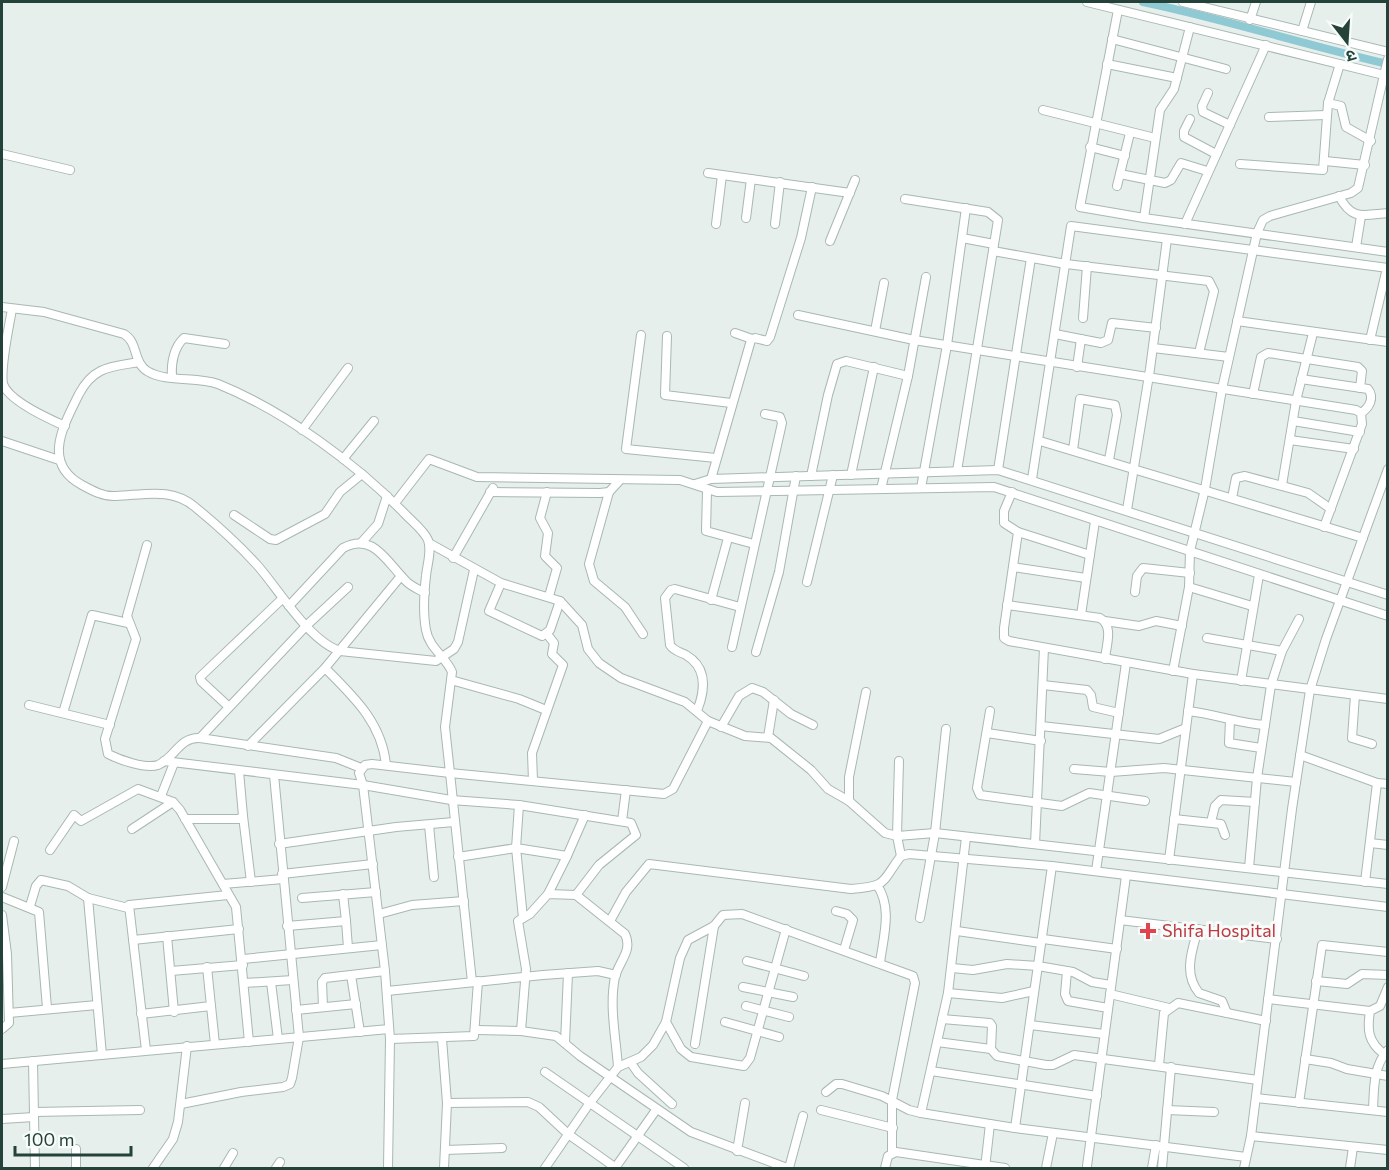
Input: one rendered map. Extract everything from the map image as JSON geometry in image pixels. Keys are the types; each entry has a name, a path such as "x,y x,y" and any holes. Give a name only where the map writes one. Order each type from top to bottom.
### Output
{"street":[{"path":"1087,2 1385,74"},
{"path":"1183,2 1388,52"},
{"path":"1250,20 1256,2"},
{"path":"1302,31 1311,2"},
{"path":"1118,10 1080,207 1388,252"},
{"path":"1144,218 1160,110 1174,89 1190,27"},
{"path":"1112,39 1226,69"},
{"path":"1185,224 1207,171 1266,45"},
{"path":"1173,671 1189,587 1190,551 1205,489 1222,389 1257,233 1263,220 1270,216 1339,196 1358,188 1371,141 1388,59"},
{"path":"1107,64 1177,78"},
{"path":"1240,164 1320,170 1325,167 1326,115 1340,64"},
{"path":"1208,93 1202,106 1203,112 1230,125"},
{"path":"1328,103 1341,106 1346,127 1371,141"},
{"path":"1043,110 1094,126 1155,138"},
{"path":"1269,117 1326,115"},
{"path":"1190,120 1184,131 1184,137 1216,154"},
{"path":"1117,186 1130,133"},
{"path":"1090,147 1125,156"},
{"path":"2,154 70,170"},
{"path":"1325,161 1365,165"},
{"path":"1120,174 1168,182 1180,163 1207,171"},
{"path":"708,173 850,193"},
{"path":"716,224 722,175"},
{"path":"746,218 751,178"},
{"path":"830,241 855,180"},
{"path":"775,224 780,182"},
{"path":"735,333 764,342 770,337 801,238 812,187"},
{"path":"1339,196 1349,212 1361,216 1388,213"},
{"path":"905,199 988,212 996,216 994,247 957,471"},
{"path":"921,488 946,345 966,208"},
{"path":"1356,248 1361,216"},
{"path":"1032,479 1040,441 1071,226 1387,268 1371,340"},
{"path":"962,238 1031,258 1209,281 1214,287 1199,353"},
{"path":"1127,510 1156,328 1167,239"},
{"path":"998,470 1031,258"},
{"path":"1083,318 1087,266"},
{"path":"881,489 908,376 926,277"},
{"path":"875,331 884,283"},
{"path":"2,307 44,312 124,334 132,341 140,362 150,372 216,383 302,430 343,459 395,503 423,532 429,543 501,583 560,601 582,625 588,649 599,663 621,678 685,702 708,721 745,736 768,738 780,744 828,789 849,801 872,825 885,833 897,836 935,833 1388,884"},
{"path":"2,396 5,387 2,374 12,309"},
{"path":"798,315 914,340 1148,379 1356,410 1361,413"},
{"path":"1237,321 1388,342"},
{"path":"1056,334 1106,342 1111,325 1115,322 1156,328"},
{"path":"1282,484 1296,401 1313,333"},
{"path":"641,335 626,449 716,458"},
{"path":"667,336 665,395 731,403"},
{"path":"172,376 172,364 178,345 184,338 225,344"},
{"path":"711,479 731,403 752,339"},
{"path":"1077,367 1081,339"},
{"path":"1153,348 1229,357"},
{"path":"1253,394 1264,354 1358,367 1362,371 1360,388"},
{"path":"811,476 836,367 846,361 908,376"},
{"path":"140,362 103,369 92,375 65,426 59,443 59,460 67,475 100,494 115,496 157,492 180,498 194,505 259,567 282,599 324,642 339,651 436,661 442,659 458,642 474,570"},
{"path":"851,475 874,367"},
{"path":"302,430 348,368"},
{"path":"1302,379 1368,389 1371,397 1366,410 1361,413"},
{"path":"5,387 33,411 65,426"},
{"path":"1073,450 1080,399 1110,403 1114,405 1117,415 1109,460"},
{"path":"1324,527 1360,432 1361,413"},
{"path":"732,647 782,421 765,414"},
{"path":"343,459 374,421"},
{"path":"1293,421 1360,432"},
{"path":"1290,440 1354,449"},
{"path":"2,441 59,460"},
{"path":"1040,441 1363,538"},
{"path":"395,503 429,459 469,475 497,480 680,480 695,484 707,491 793,492 994,487 1095,522 1388,616"},
{"path":"1244,1168 1251,1136 1296,782 1311,690 1340,601 1388,469"},
{"path":"695,484 711,479 998,470 1032,479 1388,595"},
{"path":"234,516 270,540 276,540 325,514 340,492 362,474"},
{"path":"807,582 831,491 833,475"},
{"path":"756,652 779,572 796,476"},
{"path":"1232,498 1235,481 1240,476 1282,484 1308,493 1331,509"},
{"path":"453,558 497,480"},
{"path":"620,480 609,492 589,564 594,581 625,607 643,634"},
{"path":"707,491 706,531 754,544"},
{"path":"490,492 609,492"},
{"path":"547,492 540,518 548,533 545,556 557,568 549,596"},
{"path":"1011,492 1003,516 1004,523 1018,532 1090,555"},
{"path":"289,606 343,548 361,543 378,524 387,496"},
{"path":"1081,615 1095,522"},
{"path":"1018,532 1004,638 1044,648 1173,671 1388,699"},
{"path":"711,600 728,538"},
{"path":"361,543 376,548 401,576 425,593"},
{"path":"2,1064 360,1032 442,1039 471,1038 477,1030 475,981 451,800 445,727 451,680 450,667 442,659 426,630 425,593 429,543"},
{"path":"128,623 130,603 147,545"},
{"path":"1013,567 1086,579"},
{"path":"1135,592 1137,576 1143,568 1190,573"},
{"path":"1241,681 1259,575"},
{"path":"248,746 325,668 401,576"},
{"path":"501,583 489,607 490,613 542,636 547,634"},
{"path":"200,738 307,625 348,587"},
{"path":"1189,587 1252,606"},
{"path":"697,711 705,692 703,678 688,656 670,645 664,602 667,595 675,589 740,607"},
{"path":"229,707 201,681 200,677 282,599"},
{"path":"547,634 560,601"},
{"path":"1007,605 1139,626 1156,621 1182,626"},
{"path":"63,713 92,615 128,623 136,634 105,739 108,754 148,766 164,761 188,739 200,738 336,758 361,768"},
{"path":"1249,868 1257,778 1271,685 1282,651 1299,619"},
{"path":"1105,621 1108,629 1105,659"},
{"path":"533,780 531,753 563,665 552,654 554,643 547,634"},
{"path":"1207,638 1282,651"},
{"path":"1035,844 1039,802 1044,648"},
{"path":"1096,871 1126,663"},
{"path":"325,668 356,699 377,728 384,748 386,765"},
{"path":"1169,860 1193,674"},
{"path":"451,680 519,699 546,710"},
{"path":"1043,685 1087,690 1091,695 1093,707 1119,712"},
{"path":"721,726 733,703 746,690 758,689 791,714 813,725"},
{"path":"849,801 849,777 866,692"},
{"path":"1355,695 1352,738 1372,744"},
{"path":"768,738 774,700"},
{"path":"29,705 110,725"},
{"path":"990,711 977,788 978,794 1062,806 1083,794 1145,801"},
{"path":"1188,711 1265,725"},
{"path":"1230,720 1229,743 1261,748"},
{"path":"388,1168 387,991 363,785 359,773 361,768 364,765 386,765 659,794 673,789 708,721"},
{"path":"1041,726 1115,736 1159,739 1186,728"},
{"path":"920,918 935,833 946,729"},
{"path":"987,733 1041,741"},
{"path":"1300,755 1377,783 1388,784"},
{"path":"164,761 363,785 451,800 519,805 622,821 634,825 636,835 599,865 576,895"},
{"path":"610,921 626,892 649,864 836,888 877,885 887,880 901,856 897,836 899,761"},
{"path":"161,796 174,763"},
{"path":"1074,769 1180,770 1296,782"},
{"path":"239,771 251,882"},
{"path":"181,1104 290,1084 298,1037 274,775"},
{"path":"1365,882 1377,783"},
{"path":"50,850 74,814 81,821 132,790 143,789 173,802 236,907 249,1042"},
{"path":"622,821 626,790"},
{"path":"1211,822 1215,806 1221,800 1255,802"},
{"path":"132,829 173,802"},
{"path":"519,805 516,848 523,918"},
{"path":"521,1031 525,976 518,921 530,914 548,894 585,815"},
{"path":"185,819 239,819 243,816"},
{"path":"1174,819 1211,822 1224,826 1225,835"},
{"path":"279,844 454,822"},
{"path":"429,825 434,877"},
{"path":"921,1113 948,993 957,931 966,837"},
{"path":"2,887 14,841"},
{"path":"1370,843 1388,845"},
{"path":"458,857 516,848 567,856"},
{"path":"901,856 932,854 964,856 1388,907"},
{"path":"223,884 373,864"},
{"path":"1015,1128 1052,866"},
{"path":"1085,1167 1092,1138 1126,876"},
{"path":"30,906 36,885 41,880 68,886 88,898 128,908 135,903 228,895"},
{"path":"877,885 885,901 886,914 880,963"},
{"path":"302,898 376,892"},
{"path":"343,894 348,948"},
{"path":"548,894 576,895 625,933 628,945 616,975 614,992 618,1067"},
{"path":"2,898 30,906 39,912 46,1008"},
{"path":"88,898 102,1055"},
{"path":"378,914 412,905 464,901"},
{"path":"128,908 146,1050"},
{"path":"836,911 847,914 853,920 844,950"},
{"path":"558,1168 547,1166 589,1104 618,1067 631,1063 647,1052 666,1022 688,940 714,926 723,915 732,913 786,929 880,963 909,974 915,980 892,1100 892,1153 885,1168"},
{"path":"2,915 9,1013 9,1023 2,1029"},
{"path":"1120,920 1277,939"},
{"path":"287,926 346,921"},
{"path":"695,1044 714,926"},
{"path":"132,940 239,929"},
{"path":"666,1022 681,1049 691,1057 744,1066 750,1058 786,929"},
{"path":"1198,929 1190,963 1192,981 1198,993 1222,1001 1227,1013"},
{"path":"957,931 1117,949"},
{"path":"167,936 174,1011"},
{"path":"1299,1103 1320,948 1325,944 1388,952"},
{"path":"171,970 207,967 290,954 382,945"},
{"path":"747,961 804,976"},
{"path":"952,968 973,970 1007,964 1038,966 1067,971 1110,990 1169,1008 1183,1003 1266,1021"},
{"path":"207,967 215,1044"},
{"path":"323,1007 323,980 385,971"},
{"path":"1067,971 1065,996 1068,1001 1108,1008"},
{"path":"387,991 525,976 598,972 616,975"},
{"path":"565,1043 568,973"},
{"path":"1316,981 1347,984 1362,974 1388,975"},
{"path":"351,975 360,1032"},
{"path":"244,983 292,980"},
{"path":"271,982 278,1039"},
{"path":"743,987 793,997"},
{"path":"1268,999 1312,1006 1370,1011 1380,1006 1388,987"},
{"path":"948,993 1002,998 1034,991"},
{"path":"296,1010 356,1004"},
{"path":"9,1013 97,1005"},
{"path":"141,1014 212,1006"},
{"path":"746,1006 789,1017"},
{"path":"1159,1065 1162,1020 1169,1008"},
{"path":"1370,1011 1369,1034 1376,1048 1386,1052 1376,1074 1373,1110"},
{"path":"942,1019 990,1023 992,1026 991,1048 997,1056 1053,1065 1074,1055 1258,1080"},
{"path":"725,1022 779,1037"},
{"path":"1030,1025 1104,1034"},
{"path":"477,1030 551,1034 656,1110 691,1132 737,1151 788,1168 803,1116"},
{"path":"442,1039 447,1103 444,1168"},
{"path":"937,1042 991,1048"},
{"path":"153,1168 173,1139 181,1104 187,1046"},
{"path":"1305,1059 1388,1076"},
{"path":"33,1061 35,1168"},
{"path":"631,1063 638,1073 672,1104"},
{"path":"1152,1168 1160,1146 1167,1110 1171,1067"},
{"path":"931,1071 1097,1096"},
{"path":"545,1072 684,1168"},
{"path":"826,1092 836,1084 842,1084 892,1100 909,1110 921,1113 1015,1128 1246,1157"},
{"path":"1256,1098 1388,1112"},
{"path":"447,1103 528,1102 539,1107 568,1134 615,1168 656,1110"},
{"path":"737,1151 745,1103"},
{"path":"2,1119 34,1114 140,1110"},
{"path":"821,1110 893,1128"},
{"path":"1167,1110 1214,1112"},
{"path":"985,1167 990,1124"},
{"path":"1046,1168 1053,1133"},
{"path":"1251,1136 1388,1150"},
{"path":"1160,1146 1162,1168"},
{"path":"1350,1168 1353,1147"},
{"path":"445,1150 502,1148"},
{"path":"76,1149 76,1168"},
{"path":"224,1168 233,1153"},
{"path":"892,1153 960,1166 1005,1168"}],"waterway":[{"path":"1143,2 1388,64"}],"place":[{"name":"Shifa Hospital","path":"1148,931"}]}
